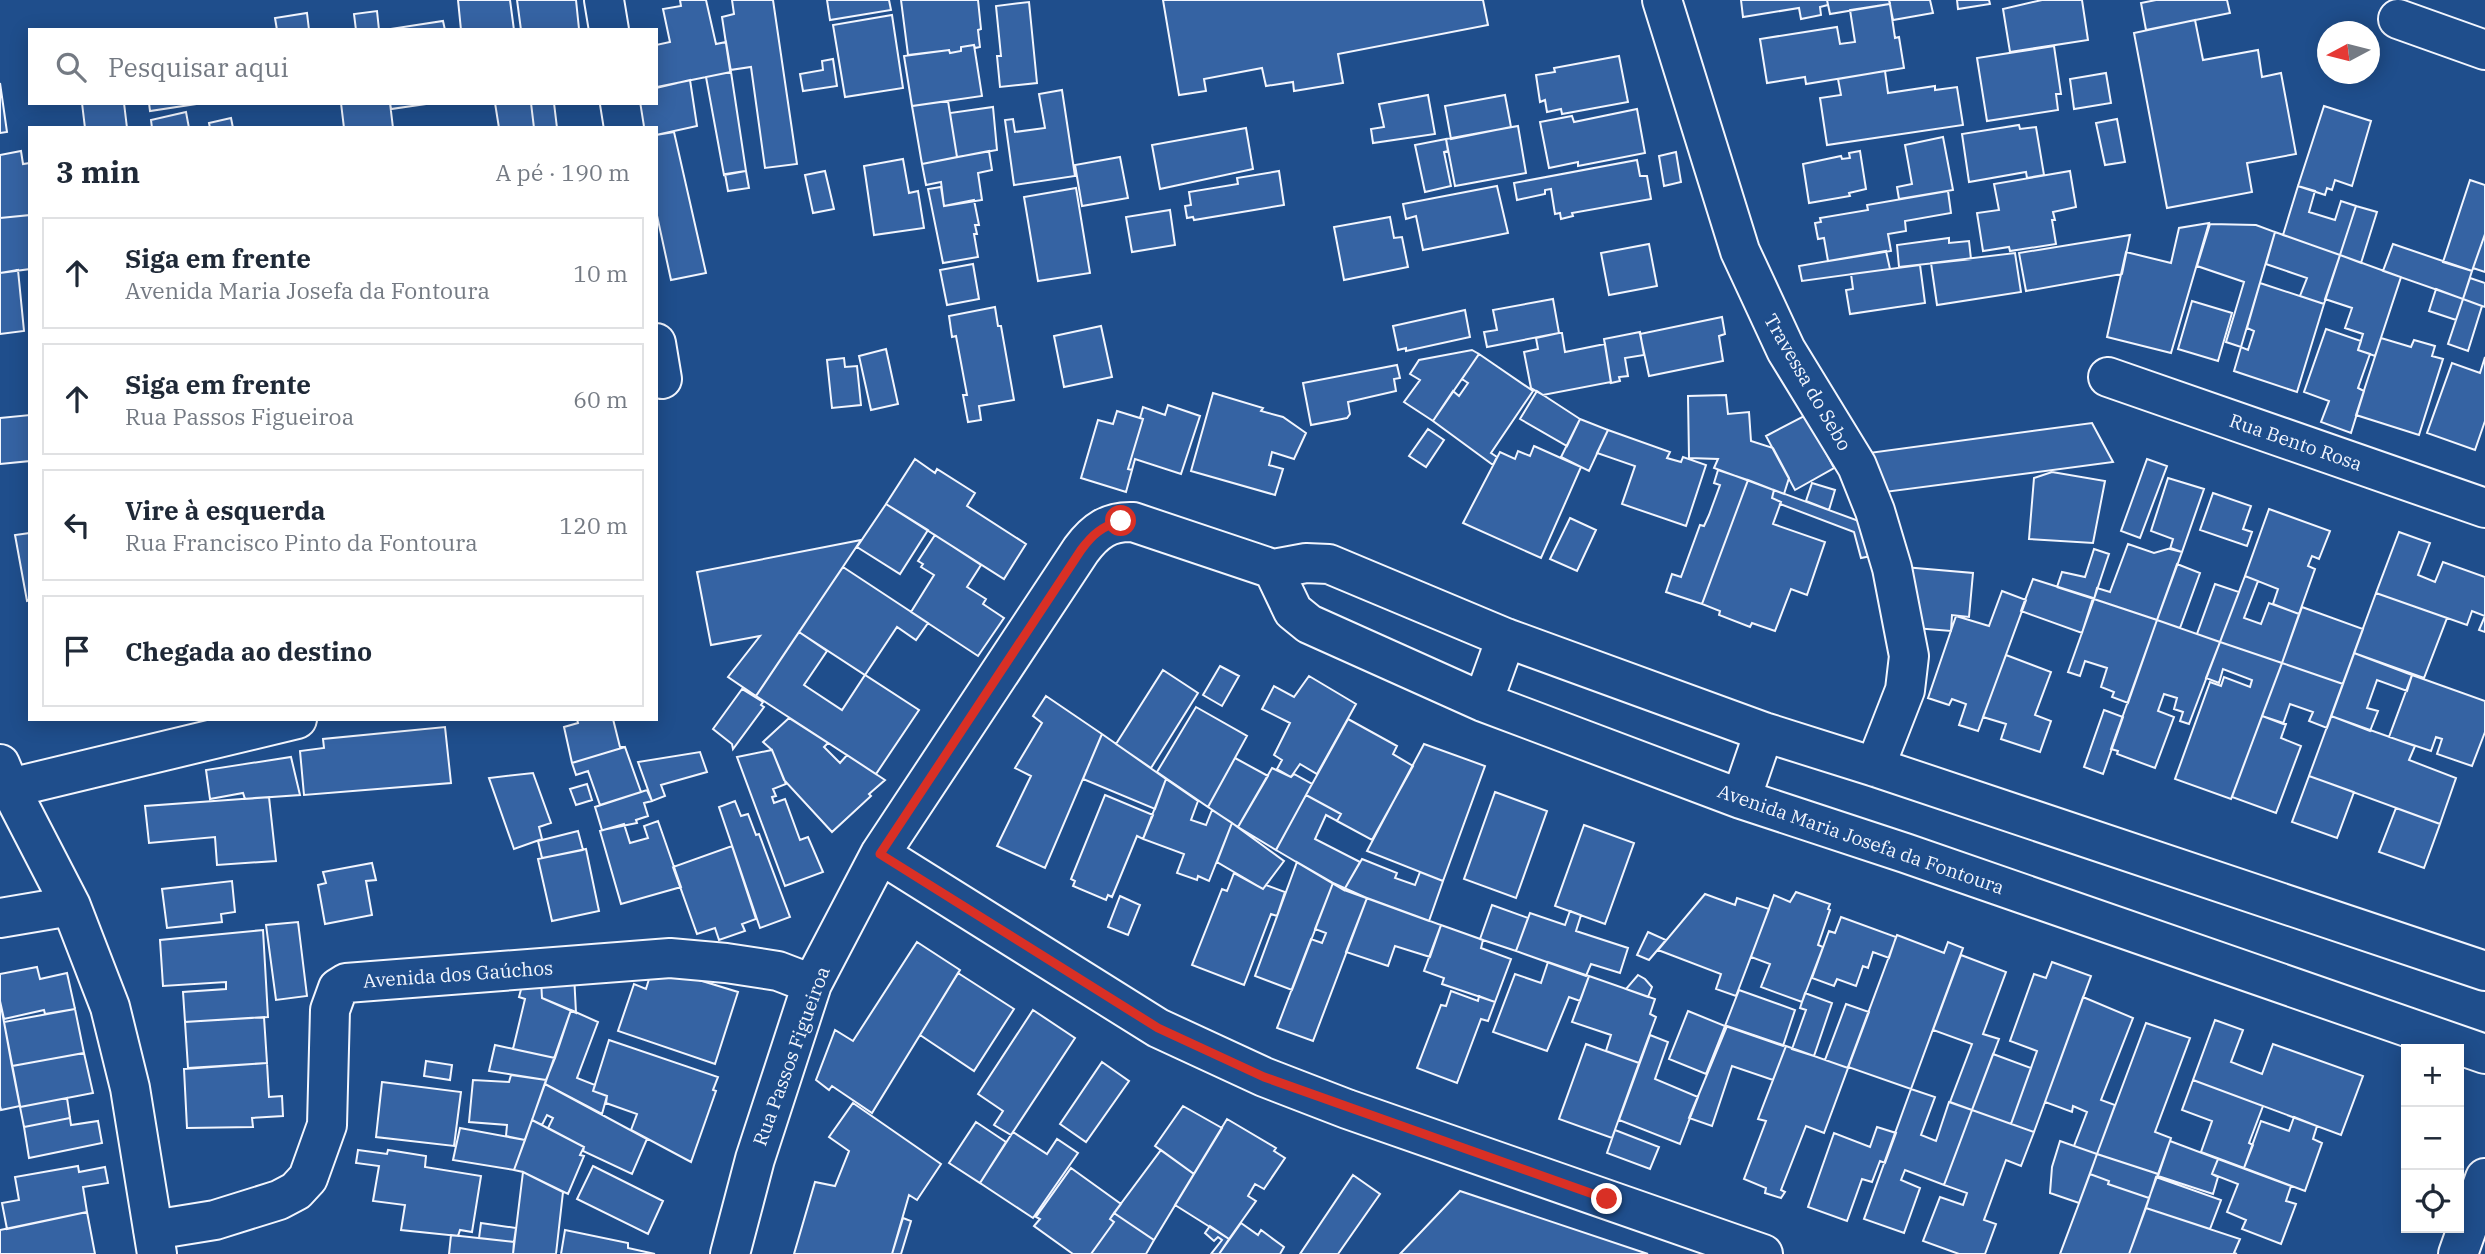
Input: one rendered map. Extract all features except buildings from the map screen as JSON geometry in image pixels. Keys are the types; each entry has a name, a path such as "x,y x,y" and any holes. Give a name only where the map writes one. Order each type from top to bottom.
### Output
{"street":[{"path":"604,0 609,28"},
{"name":"Travessa do Sebo","path":"1662,0 1740,251 1786,350 1857,466 1875,511 1892,568 1909,656 1905,690 1875,767"},
{"path":"2398,19 2485,50"},
{"path":"620,105 624,126"},
{"name":"Rua Bento Rosa","path":"2108,377 2485,508"},
{"name":"Rua Passos Figueiroa","path":"730,1254 755,1159 812,984 880,854 1092,535 1108,525 1121,521 1133,522 1273,569"},
{"path":"1273,569 1306,563 1329,564 1506,639 1764,732 2485,971"},
{"name":"Avenida Maria Josefa da Fontoura","path":"1273,569 1293,611 1309,624 1483,702 1741,799 2485,1054"},
{"path":"1483,702 1506,639"},
{"path":"5,776 287,721"},
{"path":"1741,799 1764,732"},
{"name":"Avenida dos Gaúchos","path":"5,776 71,906 110,1007 130,1088 155,1242 279,1200 296,1191 308,1178 327,1125 330,1010 338,988 346,983 670,958 778,971 812,984"},
{"path":"880,854 1158,1028 1264,1077 1763,1254"},
{"path":"0,918 71,906"},
{"path":"2458,1254 2485,1178"}],"route":[{"path":"1121,521 1092,535 1081,550 880,854 1158,1028 1264,1077 1347,1109 1607,1199"}]}
